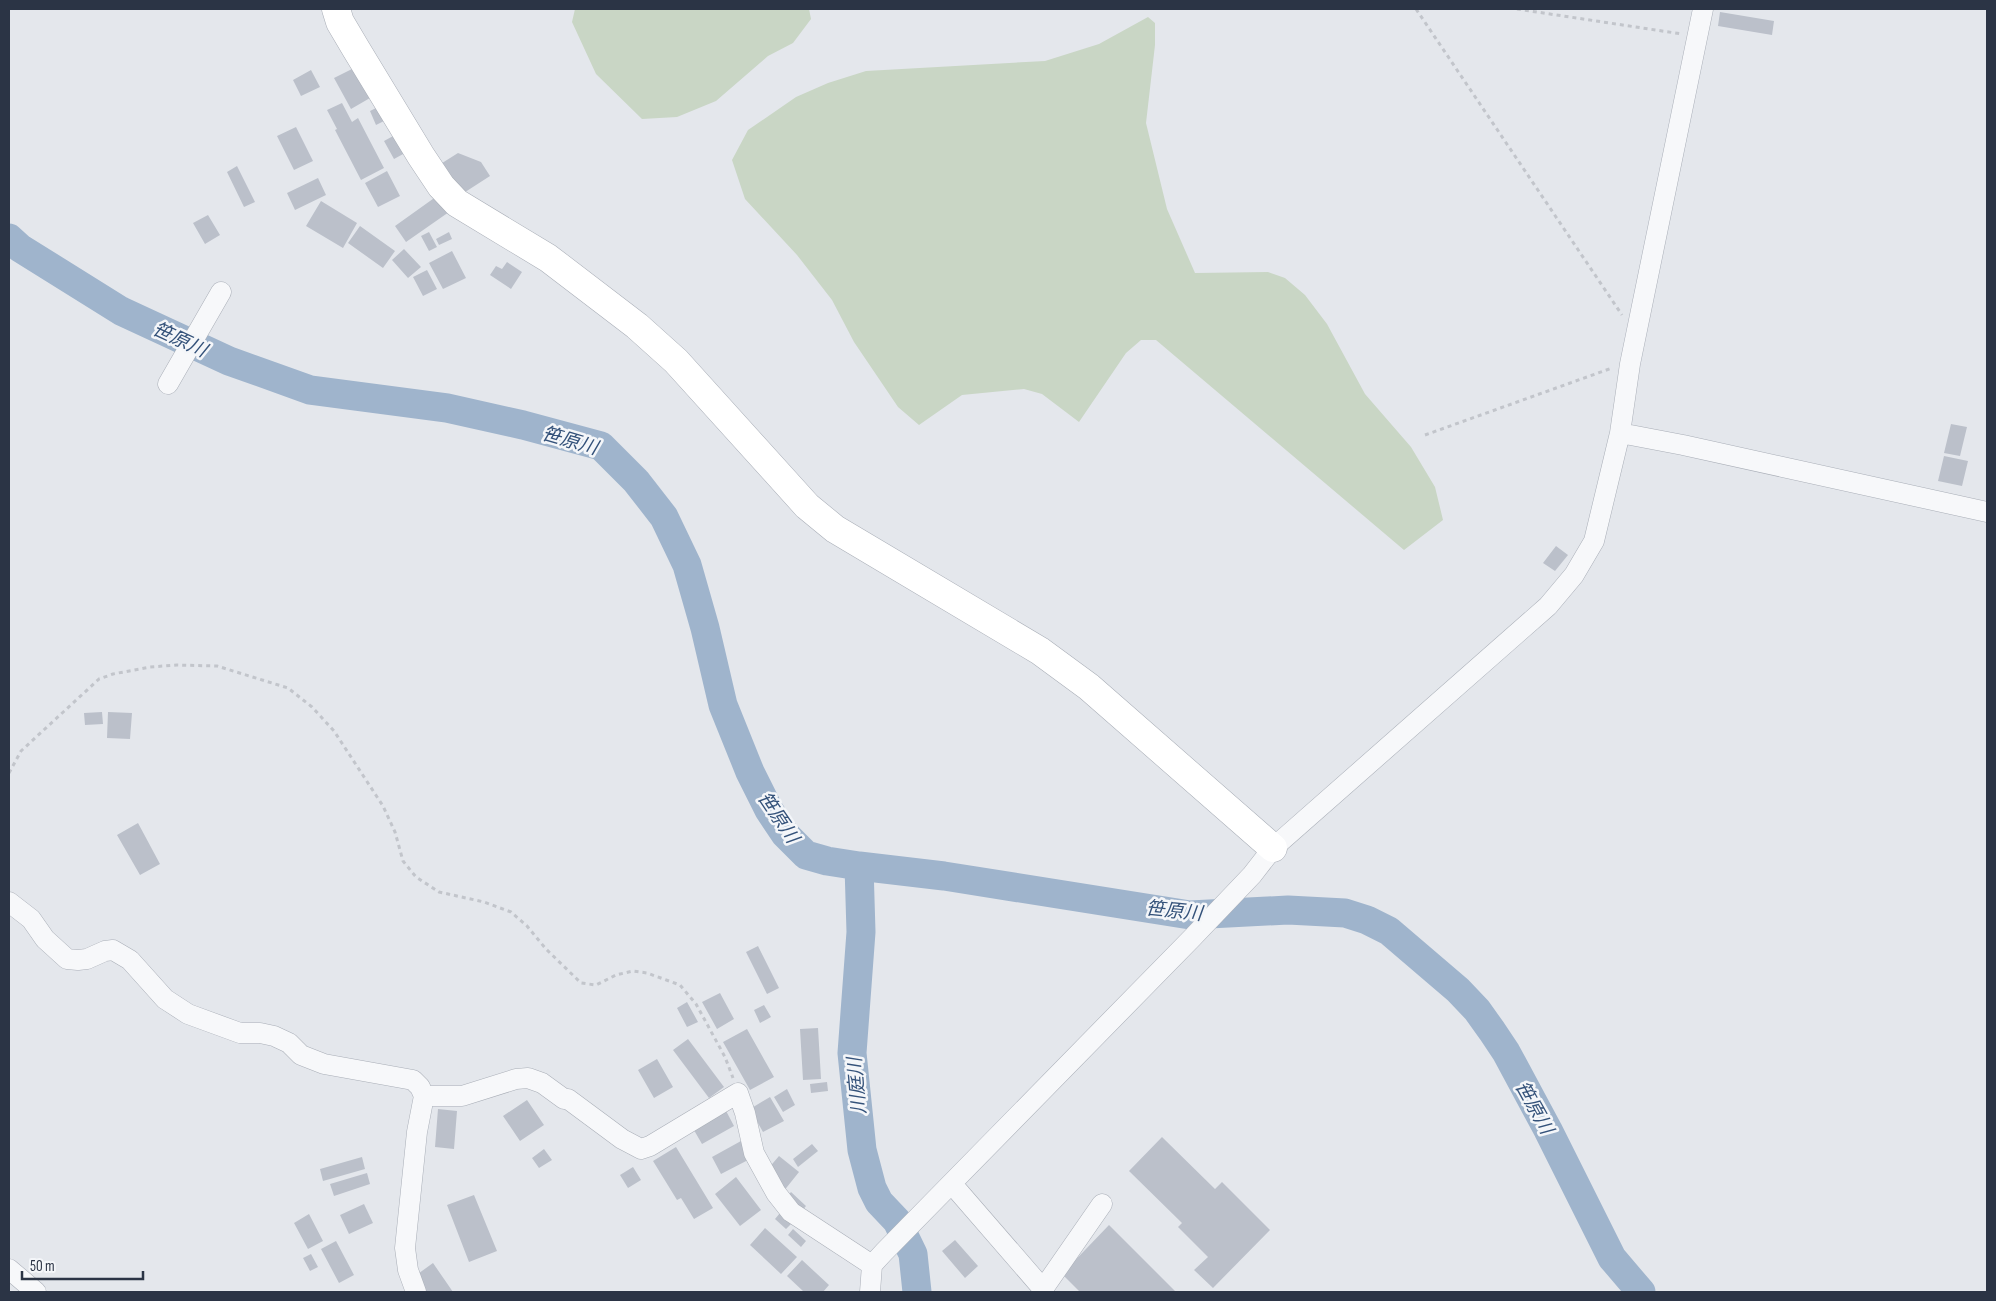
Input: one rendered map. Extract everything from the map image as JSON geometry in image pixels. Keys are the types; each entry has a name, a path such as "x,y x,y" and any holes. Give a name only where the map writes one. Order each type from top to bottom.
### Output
{"street":[{"path":"336,9 340,22 421,156 441,186 457,204 548,258 637,326 676,361 807,506 835,530 1047,656 1090,687 1273,848"},
{"path":"870,1292 878,1258 1192,938 1252,875 1273,848 1548,606 1574,575 1594,541 1620,433 1630,364 1703,9"},
{"path":"168,384 221,292"},
{"path":"1620,433 1683,445 1987,512"},
{"path":"9,902 30,919 45,939 67,959 87,959 105,951 113,950 130,960 164,999 188,1014 240,1033 260,1033 274,1036 289,1043 301,1055 324,1064 413,1080 420,1087 424,1096 417,1132 405,1248 408,1270 416,1292"},
{"path":"424,1096 462,1096 516,1079 528,1078 542,1083 564,1099 568,1099 622,1139 641,1149 650,1146 738,1093 746,1113 754,1154 776,1193 791,1212 878,1258"},
{"path":"952,1184 1042,1291 1102,1204"},
{"path":"9,1269 36,1292"}],"path":[{"path":"1416,9 1636,336"},
{"path":"1517,9 1697,36"},
{"path":"1425,435 1600,372 1630,364"},
{"path":"9,773 21,750 100,680 113,674 159,667 217,666 288,688 312,707 334,732 383,806 403,861 416,876 439,892 484,902 511,912 527,926 551,955 581,983 596,986 616,975 634,971 647,973 680,985 696,1004 725,1057 738,1093"}],"green space":[{"path":"575,9 809,9 811,19 793,43 768,56 716,101 677,117 642,119 596,74 572,22"},
{"path":"1148,17 1155,23 1155,45 1146,123 1167,209 1195,273 1268,272 1285,278 1305,295 1327,324 1365,394 1411,447 1435,487 1443,520 1404,550 1156,340 1141,340 1126,353 1079,422 1042,394 1024,389 962,395 919,425 898,407 854,342 832,300 797,255 745,199 732,160 748,130 796,97 828,83 866,71 1045,61 1099,44"}],"building":[{"path":"1720,12 1774,21 1772,35 1718,26"},
{"path":"354,68 370,98 351,109 334,78"},
{"path":"311,70 320,87 301,96 293,80"},
{"path":"342,103 352,122 358,118 384,168 361,180 335,130 337,129 327,110"},
{"path":"380,106 386,120 376,125 370,111"},
{"path":"296,127 313,161 294,170 277,136"},
{"path":"395,135 405,153 394,159 384,141"},
{"path":"458,153 481,162 490,176 459,196 439,165"},
{"path":"237,166 255,202 244,207 227,172"},
{"path":"387,171 400,196 378,207 365,183"},
{"path":"318,178 326,195 295,210 287,193"},
{"path":"437,196 449,212 406,242 395,226"},
{"path":"321,201 357,223 343,248 306,226"},
{"path":"208,215 220,235 205,244 193,223"},
{"path":"360,226 395,251 383,268 348,243"},
{"path":"429,232 437,247 429,251 421,236"},
{"path":"449,232 452,239 439,245 436,239"},
{"path":"404,249 421,267 408,278 392,260"},
{"path":"452,251 466,278 443,289 429,263"},
{"path":"507,262 522,272 511,289 490,275 496,266 502,269"},
{"path":"427,270 437,289 423,296 413,277"},
{"path":"1951,424 1967,427 1960,456 1944,453"},
{"path":"1944,456 1968,461 1962,486 1938,481"},
{"path":"1556,546 1568,555 1555,571 1543,563"},
{"path":"102,712 103,724 85,725 84,713"},
{"path":"108,712 132,713 130,739 107,738"},
{"path":"138,823 160,864 140,875 117,835"},
{"path":"758,946 779,988 767,994 746,952"},
{"path":"720,993 734,1019 717,1029 702,1002"},
{"path":"687,1002 698,1022 687,1027 677,1008"},
{"path":"764,1005 771,1017 760,1023 754,1010"},
{"path":"818,1028 821,1079 803,1080 800,1029"},
{"path":"747,1029 774,1077 750,1090 723,1042"},
{"path":"688,1039 724,1087 709,1098 673,1050"},
{"path":"657,1059 673,1087 654,1098 638,1070"},
{"path":"827,1082 828,1091 811,1093 810,1084"},
{"path":"787,1089 795,1105 783,1112 774,1097"},
{"path":"770,1097 784,1121 763,1132 750,1109"},
{"path":"527,1100 544,1125 520,1141 503,1116"},
{"path":"724,1107 734,1126 702,1144 691,1125"},
{"path":"438,1109 457,1111 454,1149 435,1147"},
{"path":"1162,1137 1215,1189 1222,1182 1270,1230 1213,1288 1194,1270 1208,1257 1178,1227 1182,1223 1129,1171"},
{"path":"741,1141 750,1159 721,1174 712,1157"},
{"path":"812,1144 818,1151 798,1167 793,1159"},
{"path":"676,1147 713,1208 694,1219 681,1198 677,1200 653,1161"},
{"path":"544,1149 552,1160 539,1168 532,1158"},
{"path":"779,1156 799,1172 783,1192 767,1170"},
{"path":"362,1157 365,1169 323,1181 320,1169"},
{"path":"633,1167 641,1180 628,1188 620,1175"},
{"path":"367,1173 370,1184 334,1196 330,1184"},
{"path":"736,1177 761,1210 740,1226 715,1194"},
{"path":"791,1192 806,1206 801,1212 786,1198"},
{"path":"474,1195 497,1251 469,1262 447,1205"},
{"path":"364,1204 373,1223 349,1234 340,1215"},
{"path":"780,1213 792,1223 786,1229 775,1219"},
{"path":"309,1214 323,1241 308,1249 294,1223"},
{"path":"1109,1225 1176,1292 1080,1292 1062,1274"},
{"path":"765,1228 797,1257 781,1274 750,1245"},
{"path":"793,1229 806,1241 801,1247 788,1235"},
{"path":"955,1240 978,1266 965,1278 942,1251"},
{"path":"336,1241 354,1275 339,1283 321,1249"},
{"path":"311,1254 318,1267 310,1271 303,1258"},
{"path":"802,1260 829,1285 823,1292 804,1292 787,1276"},
{"path":"433,1263 453,1292 426,1292 415,1276"}],"waterway":[{"name":"笹原川","path":"9,238 20,248 121,311 229,361 310,390 447,408 523,425 601,446 636,481 664,517 687,565 705,628 723,705 750,772 769,810 785,834 806,855 827,861 944,876 1190,915 1288,910 1345,913 1367,920 1389,931 1458,990 1477,1010 1492,1031 1506,1052 1548,1130 1612,1258 1641,1292"},
{"name":"川庭川","path":"859,866 861,932 852,1053 862,1150 872,1188 879,1202 897,1221 913,1254 917,1292"}]}
